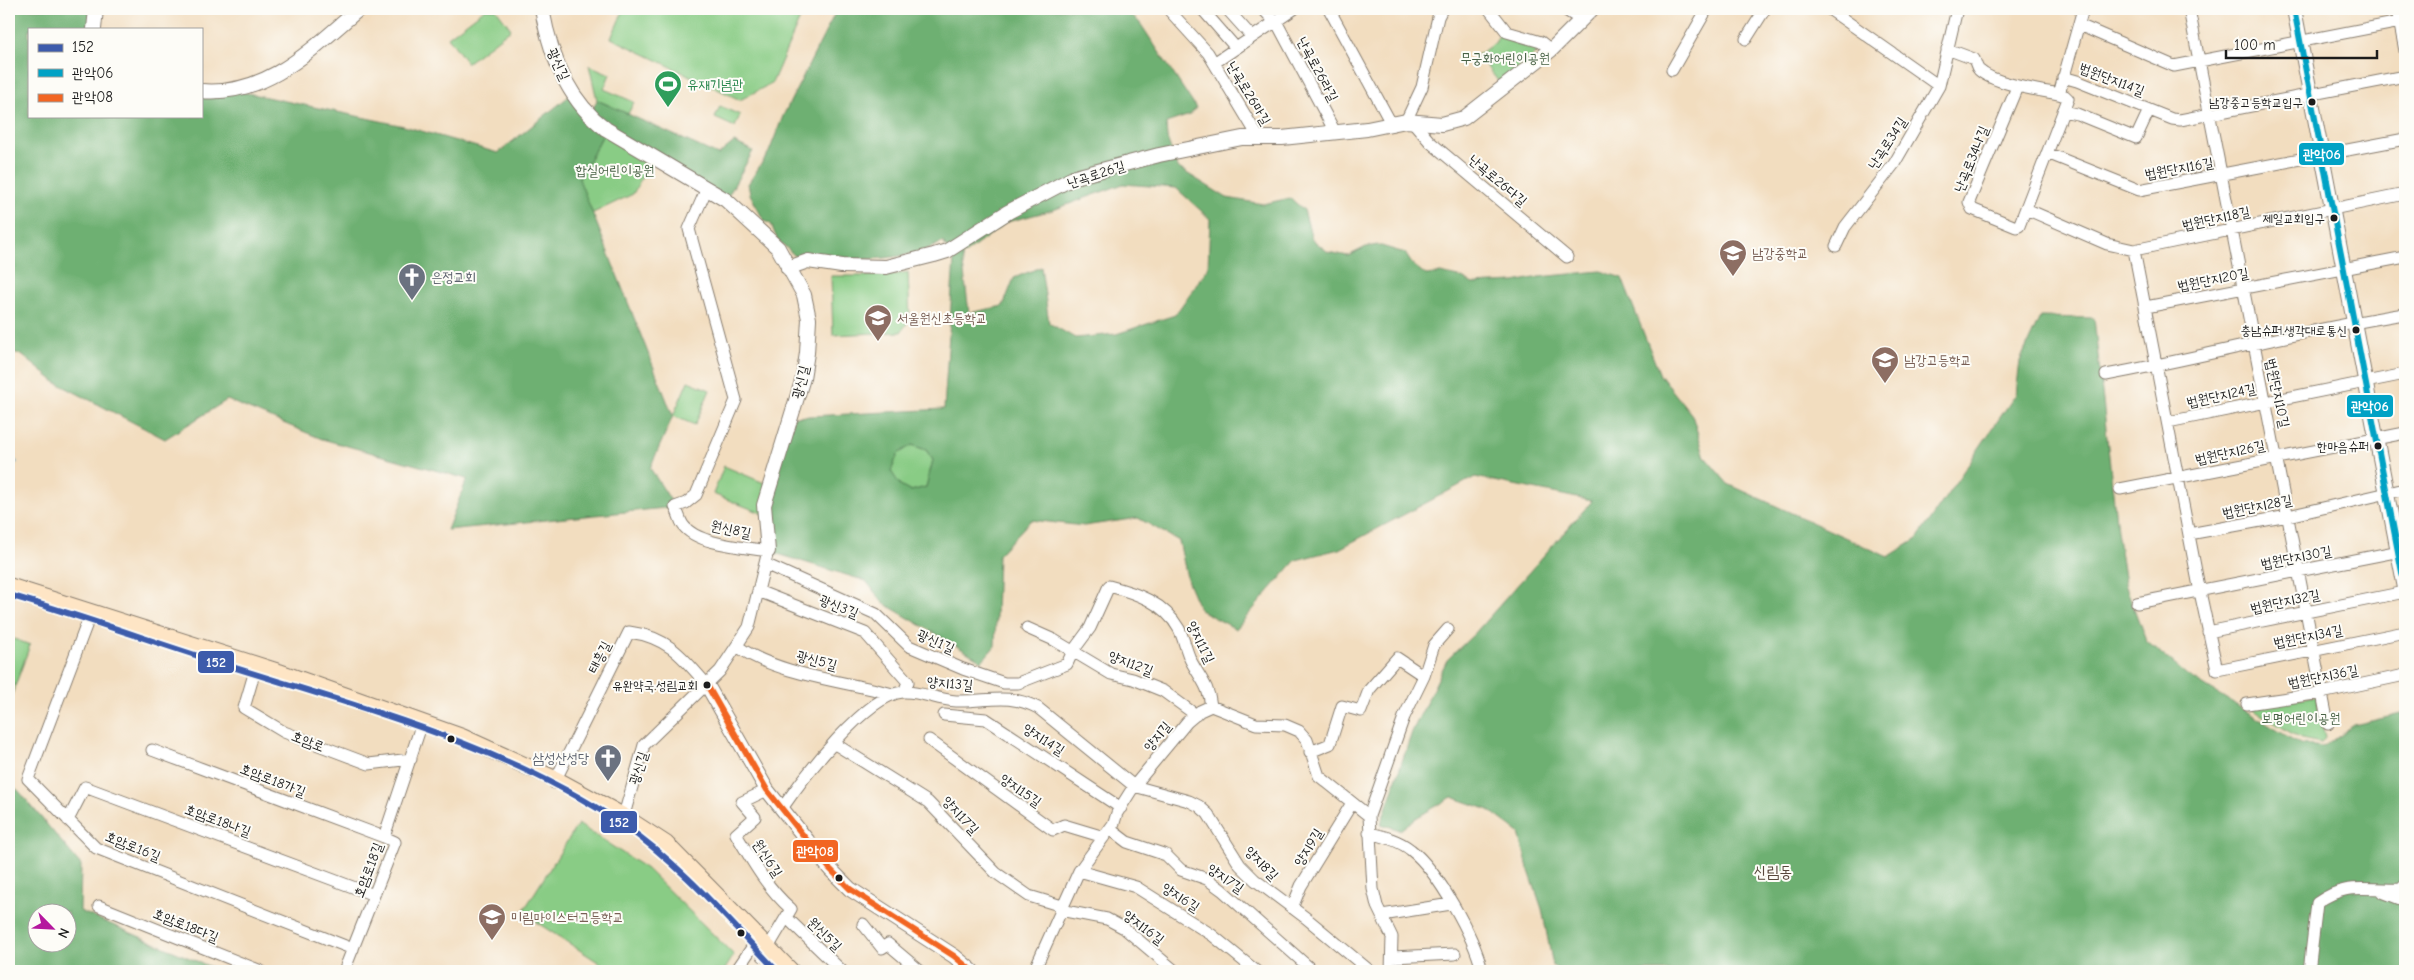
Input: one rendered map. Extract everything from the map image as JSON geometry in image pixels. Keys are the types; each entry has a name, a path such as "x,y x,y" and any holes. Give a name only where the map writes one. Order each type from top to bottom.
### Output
{"main road":[{"path":"9,586 279,672 462,737 555,781 622,820 661,852 761,950 777,971"},
{"path":"9,594 89,618 254,674 302,688 461,743 555,781"},
{"path":"761,950 790,971"}],"street":[{"path":"94,28 96,9"},
{"path":"202,91 219,93 273,78 292,65 359,9"},
{"name":"광신길","path":"542,9 553,55 573,93 590,117 606,129 726,200 778,248 804,295 809,320 809,341 802,378 764,505 767,558 749,627 707,685 644,745 622,820"},
{"name":"난곡로26마길","path":"1168,9 1193,34 1214,63 1258,138"},
{"path":"1202,9 1236,48"},
{"path":"1227,9 1252,36 1294,9"},
{"name":"난곡로26라길","path":"1263,9 1274,21 1335,132"},
{"path":"1329,9 1392,125"},
{"path":"1409,122 1422,87 1438,16 1442,9"},
{"path":"1489,9 1507,32 1541,42 1551,50"},
{"path":"1564,9 1581,20"},
{"name":"난곡로26길","path":"788,268 808,261 842,266 886,266 934,255 947,250 1008,212 1075,177 1159,154 1242,138 1282,138 1409,122 1442,124 1464,118 1551,50 1592,9"},
{"path":"1672,70 1707,9"},
{"path":"1746,39 1765,9"},
{"path":"1829,9 1939,86"},
{"name":"난곡로34길","path":"1836,246 1845,227 1894,164 1939,86 1957,9"},
{"path":"2058,94 2083,9"},
{"name":"법원단지10길","path":"2189,9 2328,724"},
{"path":"2294,9 2376,439 2402,551 2405,588"},
{"path":"2397,9 2405,51"},
{"path":"2079,25 2174,66 2400,22"},
{"name":"난곡로26마길","path":"1214,63 1252,36"},
{"path":"1947,49 1974,60 1976,67 1982,72 2017,87 2065,96 2068,100 2063,111"},
{"name":"법원단지14길","path":"2063,78 2077,81 2172,120 2405,76"},
{"name":"난곡로34나길","path":"2017,87 1969,202 1972,209 2016,227 2019,226 2063,111"},
{"name":"법원단지14길","path":"2063,111 2077,114 2136,138 2149,110"},
{"name":"난곡로26다길","path":"1409,122 1430,142 1567,257"},
{"name":"법원단지16길","path":"2047,153 2139,190 2222,176 2405,138"},
{"name":"원신8길","path":"707,188 689,229 736,400 695,497 675,507 683,525 703,539 767,558"},
{"name":"법원단지18길","path":"2026,209 2113,246 2134,250 2405,194"},
{"path":"2134,250 2179,478"},
{"name":"법원단지20길","path":"2146,307 2405,257"},
{"path":"2106,375 2253,346 2354,322 2405,314"},
{"name":"법원단지24길","path":"2168,422 2265,400 2405,374"},
{"name":"법원단지26길","path":"2120,489 2405,433"},
{"name":"법원단지26길","path":"2179,478 2189,534"},
{"name":"법원단지28길","path":"2189,534 2288,516 2405,489"},
{"path":"2189,534 2208,632"},
{"name":"법원단지30길","path":"2137,603 2402,551"},
{"name":"광신1길","path":"767,558 876,614 909,646 963,669 1004,683 1018,683 1067,664 1073,651"},
{"name":"양지11길","path":"1073,651 1090,628 1109,586 1144,596 1169,615 1178,627 1191,660 1209,691 1212,706"},
{"name":"광신3길","path":"758,591 865,633 908,682 899,693"},
{"name":"법원단지32길","path":"2208,632 2405,592"},
{"name":"호암로16길","path":"89,618 28,780 96,848 353,949"},
{"name":"양지12길","path":"1027,628 1073,651 1111,674 1133,679 1163,692 1196,715"},
{"path":"1391,971 1392,937 1373,889 1368,816 1404,717 1424,676 1434,645 1448,629"},
{"name":"태흥길","path":"555,781 629,632 648,634 666,643 682,656 707,685"},
{"name":"법원단지34길","path":"2208,632 2217,670 2405,632"},
{"name":"광신5길","path":"737,646 751,657 817,677 899,693"},
{"path":"1310,752 1330,744 1342,706 1361,711 1369,690 1397,658 1424,676"},
{"name":"호암로","path":"254,674 244,708 284,732 369,764 410,759"},
{"name":"법원단지36길","path":"2247,704 2321,693 2405,675"},
{"path":"707,685 767,790 783,807 830,870 850,889 954,956 972,971"},
{"path":"783,807 806,774 866,710 899,693"},
{"name":"양지13길","path":"899,693 954,701 1003,698 1022,700 1038,708 1134,786"},
{"path":"1212,706 1256,724 1285,725 1299,731 1307,740 1319,776 1368,816"},
{"name":"양지길","path":"1034,971 1079,871 1107,833 1134,786 1196,715 1212,706"},
{"name":"양지14길","path":"944,715 986,719 1120,808"},
{"name":"호암로18길","path":"344,971 395,842 384,837 420,729"},
{"name":"양지15길","path":"929,740 1053,830 1064,825 1107,833"},
{"name":"양지17길","path":"835,744 928,802 996,873 1029,896 1061,908"},
{"name":"호암로18가길","path":"152,750 384,837"},
{"name":"양지8길","path":"1134,786 1189,800 1199,806 1208,814 1240,865 1267,891 1292,908 1370,971"},
{"name":"호암로18나길","path":"68,820 85,787 374,895"},
{"name":"원신6길","path":"767,790 742,802 755,817 736,834 761,876 775,895 791,909 787,918"},
{"name":"양지9길","path":"1292,908 1301,886 1352,803"},
{"name":"양지7길","path":"1107,833 1166,855 1181,870 1207,879 1222,890 1313,971"},
{"path":"1368,833 1387,837 1410,849 1434,875 1478,950 1482,970 1486,971"},
{"name":"양지6길","path":"1079,871 1136,886 1212,935 1256,971"},
{"path":"2309,971 2317,903 2332,893 2353,888 2401,889 2405,885"},
{"path":"2379,890 2405,901"},
{"path":"1382,915 1451,904"},
{"name":"호암로18다길","path":"99,906 261,971"},
{"name":"양지16길","path":"1061,908 1107,919 1124,928 1175,971"},
{"path":"736,971 761,950 787,918"},
{"name":"원신5길","path":"787,918 842,971"},
{"path":"863,924 882,948 888,944 920,971"},
{"path":"1392,957 1455,954"}],"green space":[{"path":"9,9 96,9 94,28 28,28 28,118 202,118 202,91 233,90 404,126 498,153 573,93 590,116 597,100 718,155 734,142 753,151 726,200 606,129 579,179 673,416 650,468 675,507 447,530 467,479 322,439 227,400 165,439 55,382 23,356 9,350"},
{"path":"485,9 496,9 511,29 467,63 448,37"},
{"path":"624,9 792,9 802,14 772,83 740,100 611,38"},
{"path":"837,9 1125,9 1140,23 1196,108 1190,115 1166,123 1167,138 1177,167 1227,198 1263,204 1290,198 1304,210 1312,239 1328,252 1348,256 1366,247 1378,245 1405,253 1412,264 1426,275 1441,273 1462,278 1473,284 1514,282 1539,277 1601,271 1622,278 1660,375 1692,415 1705,457 1728,484 1888,557 1917,539 2016,394 2020,361 2040,317 2094,318 2117,530 2125,584 2146,641 2187,675 2300,744 2322,747 2354,725 2405,713 2405,971 1561,971 1553,966 1542,909 1528,868 1519,833 1489,810 1452,797 1416,818 1400,830 1381,824 1412,732 1447,660 1475,633 1592,501 1475,477 1339,549 1296,560 1236,629 1200,610 1188,582 1179,541 1138,518 1084,526 1031,520 998,555 995,646 982,661 883,603 866,581 768,551 764,514 791,417 944,409 954,259 943,242 919,252 893,257 840,258 812,253 795,256 777,239 771,224 764,221 750,194 748,184 769,152 783,116","holes":["1123,184 1176,188 1210,219 1208,268 1175,315 1116,334 1075,338 1049,323 1041,267 1014,278 1003,306 969,313 962,256 1007,222 1053,210","912,445 926,450 933,460 926,487 911,491 900,485 891,471 898,454"]},
{"name":"무궁화어린이공원","path":"1500,33 1521,43 1542,48 1503,82 1499,82 1477,55 1495,43"},
{"path":"589,65 610,74 604,89 634,102 628,114 597,100"},
{"path":"720,106 740,115 735,127 715,118"},
{"name":"합실어린이공원","path":"605,131 652,158 633,194 591,214 578,181"},
{"path":"908,272 910,319 901,332 833,335 831,276 887,276"},
{"path":"688,381 710,390 695,425 673,416"},
{"path":"912,445 926,450 933,460 926,487 911,491 900,485 891,472 898,453"},
{"path":"724,466 769,485 764,514 713,494"},
{"path":"9,637 30,645 9,703"},
{"name":"보명어린이공원","path":"2316,696 2325,738 2321,743 2301,739 2247,706"},
{"path":"9,785 18,790 81,865 80,911 220,971 9,971"},
{"path":"578,824 647,869 734,955 724,971 612,971 522,913"}],"waterway":[{"path":"9,458 16,462"}],"transit line":[{"name":"관악06","path":"2294,9 2405,588"},
{"name":"152","path":"9,595 397,719 491,754 536,775 580,798 644,840 703,893 777,971"},
{"name":"관악08","path":"707,685 767,790 830,869 850,889 954,956 972,971"}],"place":[{"name":"남강중고등학교입구","path":"2312,102"},
{"name":"유재기념관","path":"668,108"},
{"name":"제일교회입구","path":"2334,218"},
{"name":"남강중학교","path":"1733,277"},
{"name":"은정교회","path":"412,301"},
{"name":"충남슈퍼.생각대로통신","path":"2356,330"},
{"name":"서울원신초등학교","path":"878,342"},
{"name":"남강고등학교","path":"1885,384"},
{"name":"한마음슈퍼","path":"2378,446"},
{"name":"유완약국.성림교회","path":"707,685"},
{"name":"삼성산성당","path":"608,782"},
{"name":"미림마이스터고등학교","path":"492,941"}],"district":[{"name":"신림동","path":"1773,871"}]}
